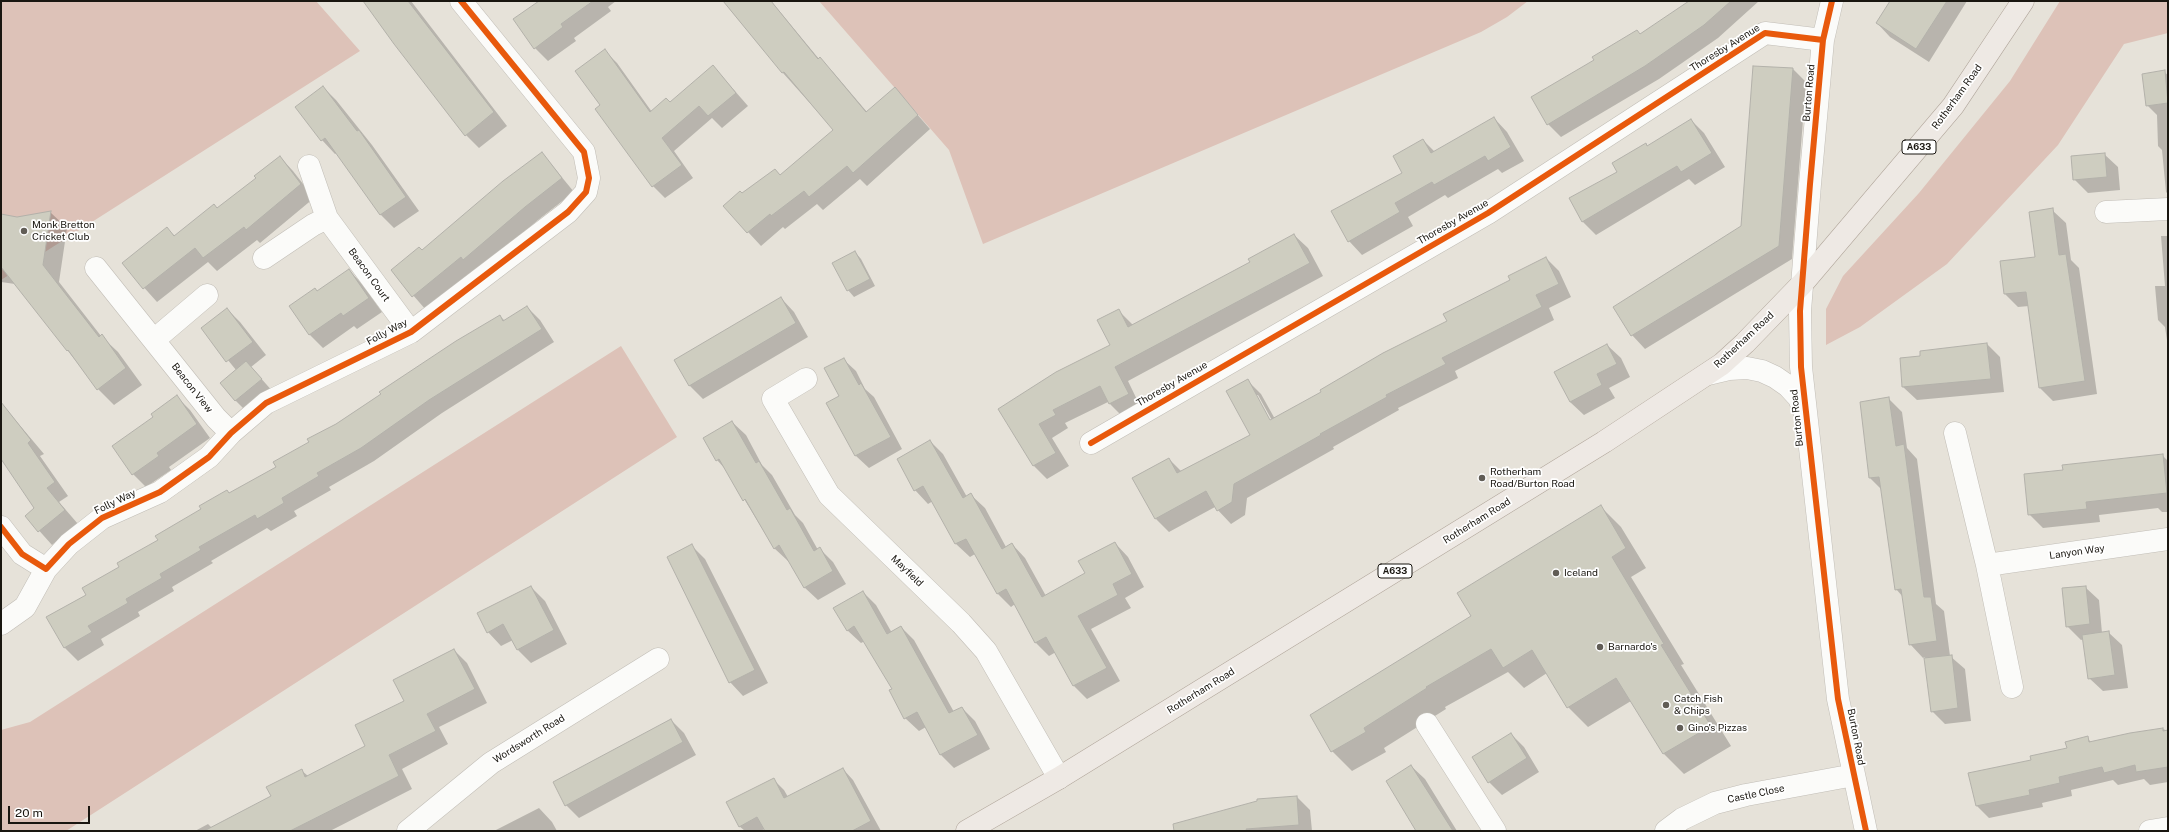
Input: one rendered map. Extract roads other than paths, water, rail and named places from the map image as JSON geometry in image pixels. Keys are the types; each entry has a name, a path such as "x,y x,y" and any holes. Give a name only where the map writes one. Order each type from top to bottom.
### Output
{"main road":[{"name":"Rotherham Road","path":"967,831 1059,778 1597,447 1708,374 1745,343 1802,284 1953,106 2023,1"}],"street":[{"name":"Folly Way","path":"1,624 25,607 46,569 69,544 102,518 160,492 209,457 231,433 266,403 411,332 568,212 586,192 589,178 584,152 461,1"},
{"name":"Burton Road","path":"1832,1 1823,40 1802,284 1801,360 1838,699 1866,831"},
{"name":"Thoresby Avenue","path":"1091,443 1488,213 1765,33 1823,40"},
{"name":"Beacon Court","path":"309,166 327,218 411,332"},
{"path":"2106,212 2168,209"},
{"path":"264,258 313,225 327,218"},
{"name":"Beacon View","path":"96,268 216,418 231,433"},
{"path":"154,340 207,295"},
{"path":"1708,374 1729,369 1747,368 1775,377 1788,386 1798,398 1807,418"},
{"name":"Mayfield","path":"806,379 773,399 829,495 961,623 986,652 1059,778"},
{"path":"1955,433 1987,565 2012,687"},
{"path":"1,528 22,554 46,569"},
{"name":"Lanyon Way","path":"1987,565 2168,539"},
{"name":"Wordsworth Road","path":"408,831 491,763 658,659"},
{"path":"1427,724 1495,831"},
{"name":"Castle Close","path":"1666,831 1682,818 1715,803 1746,795 1854,775"},
{"path":"2150,831 2168,828"}],"place":[{"name":"Monk Bretton Cricket Club","path":"24,231"},
{"name":"Rotherham Road/Burton Road","path":"1482,478"},
{"name":"Iceland","path":"1556,573"},
{"name":"Barnardo's","path":"1600,647"},
{"name":"Catch Fish & Chips","path":"1666,705"},
{"name":"Gino's Pizzas","path":"1680,728"}]}
